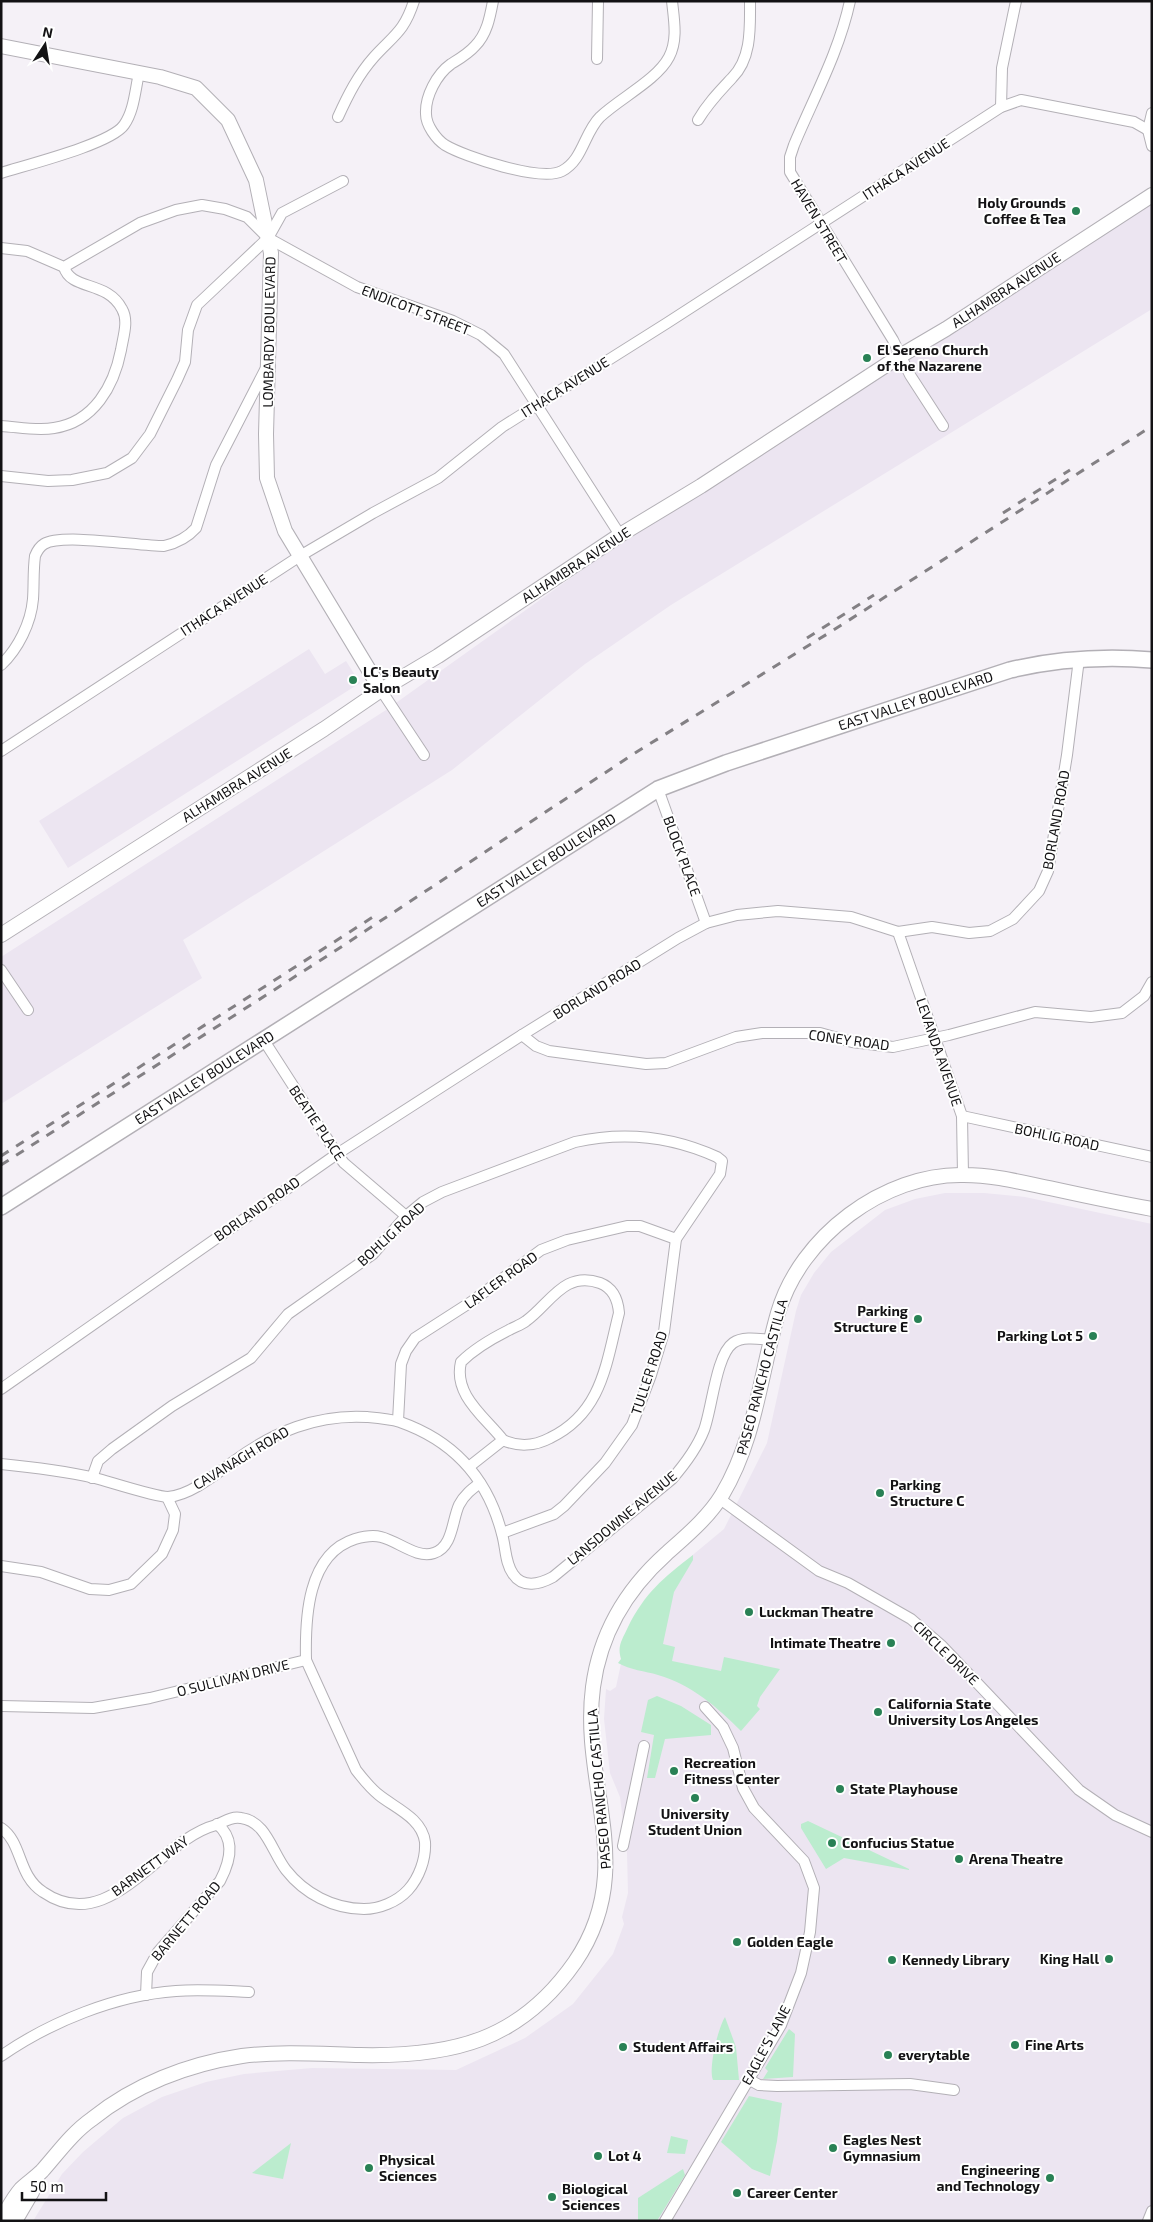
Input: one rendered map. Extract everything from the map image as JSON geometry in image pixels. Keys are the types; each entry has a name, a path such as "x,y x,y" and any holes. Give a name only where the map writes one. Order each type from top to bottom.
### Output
{"main road":[{"name":"EAST VALLEY BOULEVARD","path":"1,1207 658,789 726,763 1010,670 1054,661 1079,659 1152,660"}],"street":[{"path":"338,117 353,86 374,57 396,37 408,20 414,1"},
{"path":"493,1 485,32 476,46 449,65 438,78 429,94 426,114 431,130 443,144 458,151 510,168 542,174 560,172 575,163 588,135 599,118 660,69 669,57 674,42 672,1"},
{"path":"597,58 598,1"},
{"path":"698,120 709,102 734,78 742,65 750,32 750,1"},
{"name":"HAVEN STREET","path":"850,1 843,33 790,157 790,172 893,340 900,356 943,426"},
{"path":"1001,107 1002,68 1016,1"},
{"name":"LOMBARDY BOULEVARD","path":"1,46 160,77 196,88 228,120 256,180 271,253 266,434 268,478 278,512 300,556 381,690 424,755"},
{"path":"1,173 77,149 123,127 130,113 139,73"},
{"name":"ITHACA AVENUE","path":"1,751 300,556 373,513 438,478 502,427 1001,107 1020,100 1134,122 1148,130"},
{"path":"1152,113 1148,130 1152,146"},
{"path":"1,476 48,481 72,480 107,473 132,458 150,434 178,380 185,362 188,330 197,305 268,238 282,213 343,181"},
{"name":"ALHAMBRA AVENUE","path":"1,935 324,730 381,690 446,651 620,535 701,486 1152,195"},
{"name":"ENDICOTT STREET","path":"64,267 140,223 202,205 225,209 247,217 268,238 357,287 453,321 481,336 504,354 535,406 620,535"},
{"path":"1,248 27,251 64,267 66,275 74,281 98,287 114,297 123,310 126,325 120,356 106,392 92,411 73,423 54,428 1,426"},
{"path":"1,665 20,640 26,626 33,601 35,556 44,543 62,540 164,546 189,536 196,528 216,465 268,363"},
{"name":"BORLAND ROAD","path":"1,1389 336,1154 678,938 706,923 737,915 778,911 851,917 898,932 932,927 968,934 990,931 1013,919 1039,891 1048,871 1068,755 1079,659"},
{"name":"BLOCK PLACE","path":"658,789 706,923"},
{"name":"LEVANDA AVENUE","path":"898,932 962,1116 963,1175"},
{"path":"1,970 28,1010"},
{"name":"CONEY ROAD","path":"522,1036 536,1046 550,1051 646,1064 666,1063 736,1037 762,1033 820,1033 852,1042 893,1047 934,1039 1035,1012 1091,1017 1122,1013 1144,996 1152,982"},
{"name":"BEATIE PLACE","path":"263,1039 336,1154 406,1216"},
{"name":"BOHLIG ROAD","path":"962,1116 1152,1157"},
{"name":"BOHLIG ROAD","path":"92,1478 98,1461 112,1449 172,1406 251,1358 288,1314 374,1254 406,1216 423,1202 442,1192 575,1142 591,1139 650,1138 678,1142 718,1157 722,1161"},
{"name":"TULLER ROAD","path":"502,1533 554,1514 564,1506 605,1463 632,1425 651,1375 664,1332 676,1239 720,1174 722,1161"},
{"name":"PASEO RANCHO CASTILLA","path":"1,2220 20,2190 37,2177 66,2142 90,2120 143,2086 210,2062 243,2056 282,2054 368,2055 461,2047 501,2030 526,2014 547,1996 577,1959 593,1932 603,1899 606,1865 605,1838 591,1718 592,1692 600,1654 610,1626 636,1586 662,1557 691,1532 720,1499 744,1449 756,1412 779,1308 790,1283 809,1254 837,1224 856,1210 893,1190 918,1182 963,1175 1010,1180 1152,1210"},
{"name":"LAFLER ROAD","path":"398,1421 401,1364 406,1351 415,1338 471,1302 541,1250 567,1240 627,1226 640,1226 676,1239"},
{"path":"580,1280 593,1280 605,1285 613,1292 618,1304 618,1313 603,1374 590,1406 573,1426 543,1442 523,1445 502,1440 462,1390 459,1372 461,1362 508,1330 526,1322 556,1291 568,1283 580,1280"},
{"name":"LANSDOWNE AVENUE","path":"470,1466 480,1483 502,1533 508,1564 514,1576 521,1582 532,1585 541,1584 553,1577 672,1479 683,1466 704,1430 722,1360 728,1348 740,1340 771,1340"},
{"name":"CAVANAGH ROAD","path":"167,1497 188,1490 213,1476 252,1448 299,1425 350,1416 398,1421 432,1436 470,1466"},
{"path":"470,1466 502,1440"},
{"path":"1,1464 92,1478 167,1497 175,1514 173,1530 162,1554 131,1584 109,1590 90,1589 41,1572 1,1566"},
{"name":"O SULLIVAN DRIVE","path":"1,1706 93,1708 150,1698 306,1660 310,1596 316,1577 325,1561 336,1549 347,1542 361,1537 380,1537 422,1554 434,1553 444,1547 449,1538 460,1502 470,1490 480,1483"},
{"name":"CIRCLE DRIVE","path":"720,1499 819,1571 848,1583 911,1619 941,1645 1079,1790 1115,1815 1152,1832"},
{"path":"217,1824 239,1817 250,1820 260,1828 286,1869 300,1884 315,1896 334,1905 355,1909 375,1909 403,1896 414,1884 424,1858 425,1841 420,1828 406,1813 392,1805 368,1785 356,1770 306,1660"},
{"name":"EAGLE'S LANE","path":"665,2221 781,2025 801,1973 810,1932 814,1888 804,1861 754,1808 743,1788 733,1748 726,1734 705,1707"},
{"path":"623,1846 644,1746"},
{"name":"BARNETT WAY","path":"1,1828 14,1839 27,1876 42,1892 69,1904 89,1905 111,1896 205,1827 217,1824"},
{"name":"BARNETT ROAD","path":"146,1995 148,1972 158,1952 220,1881 225,1871 230,1844 225,1831 217,1824"},
{"path":"1,2056 43,2030 86,2012 146,1995 185,1990 249,1992"},
{"path":"748,2079 759,2085 910,2084 954,2090"},
{"name":"PASEO RANCHO CASTILLA","path":"15,2221 32,2192 37,2177"},
{"path":"1148,2221 1152,2211"}],"shaded area":[{"path":"1152,201 1152,309 671,605 585,664 452,770 183,940 202,978 1,1104 1,957 386,710 624,540"},
{"path":"309,649 325,674 346,661 360,683 68,868 39,821"},
{"name":"California State University Los Angeles","path":"945,1193 984,1193 1025,1197 1152,1224 1152,2221 33,2221 62,2174 83,2152 123,2118 162,2097 206,2082 244,2074 312,2068 456,2070 525,2038 573,2004 613,1954 624,1924 622,1917 628,1893 627,1853 620,1797 610,1773 604,1719 606,1689 610,1691 616,1687 622,1659 671,1573 724,1529 767,1443 796,1311 801,1295 814,1273 831,1252 885,1210 915,1199"}],"green space":[{"path":"693,1555 693,1560 674,1592 663,1644 675,1647 672,1661 721,1671 724,1657 780,1669 760,1697 757,1706 760,1709 741,1731 713,1705 693,1691 670,1679 618,1663 621,1659 620,1647 622,1639 634,1615 648,1595"},
{"path":"657,1696 681,1706 711,1725 711,1735 665,1739 655,1778 647,1778 654,1735 641,1732 648,1700"},
{"path":"808,1821 909,1870 844,1858 826,1869 801,1828 801,1824"},
{"path":"725,2017 736,2047 739,2080 713,2080 714,2048"},
{"path":"789,2029 795,2034 793,2077 763,2079 768,2071 765,2068"},
{"path":"749,2096 782,2103 770,2176 752,2169 721,2142"},
{"path":"671,2136 688,2140 685,2154 667,2153"},
{"path":"291,2143 283,2179 252,2173"},
{"path":"683,2169 685,2175 657,2221 638,2221 638,2198"}],"railway":[{"path":"1,1165 338,949 635,753 832,631 1152,426"},
{"path":"1003,513 1070,470"},
{"path":"807,638 874,595"},
{"path":"1,1156 376,915"}],"place":[{"name":"Holy Grounds Coffee & Tea","path":"1076,211"},
{"name":"El Sereno Church of the Nazarene","path":"867,358"},
{"name":"LC's Beauty Salon","path":"353,680"},
{"name":"Parking Structure E","path":"918,1319"},
{"name":"Parking Lot 5","path":"1093,1336"},
{"name":"Parking Structure C","path":"880,1493"},
{"name":"Luckman Theatre","path":"749,1612"},
{"name":"Intimate Theatre","path":"891,1643"},
{"name":"California State University Los Angeles","path":"878,1712"},
{"name":"Recreation Fitness Center","path":"674,1771"},
{"name":"State Playhouse","path":"840,1789"},
{"name":"University Student Union","path":"695,1798"},
{"name":"Confucius Statue","path":"832,1843"},
{"name":"Arena Theatre","path":"959,1859"},
{"name":"Golden Eagle","path":"737,1942"},
{"name":"King Hall","path":"1109,1959"},
{"name":"Kennedy Library","path":"892,1960"},
{"name":"Fine Arts","path":"1015,2045"},
{"name":"Student Affairs","path":"623,2047"},
{"name":"everytable","path":"888,2055"},
{"name":"Eagles Nest Gymnasium","path":"833,2148"},
{"name":"Lot 4","path":"598,2156"},
{"name":"Physical Sciences","path":"369,2168"},
{"name":"Engineering and Technology","path":"1050,2178"},
{"name":"Career Center","path":"737,2193"},
{"name":"Biological Sciences","path":"552,2197"}]}
